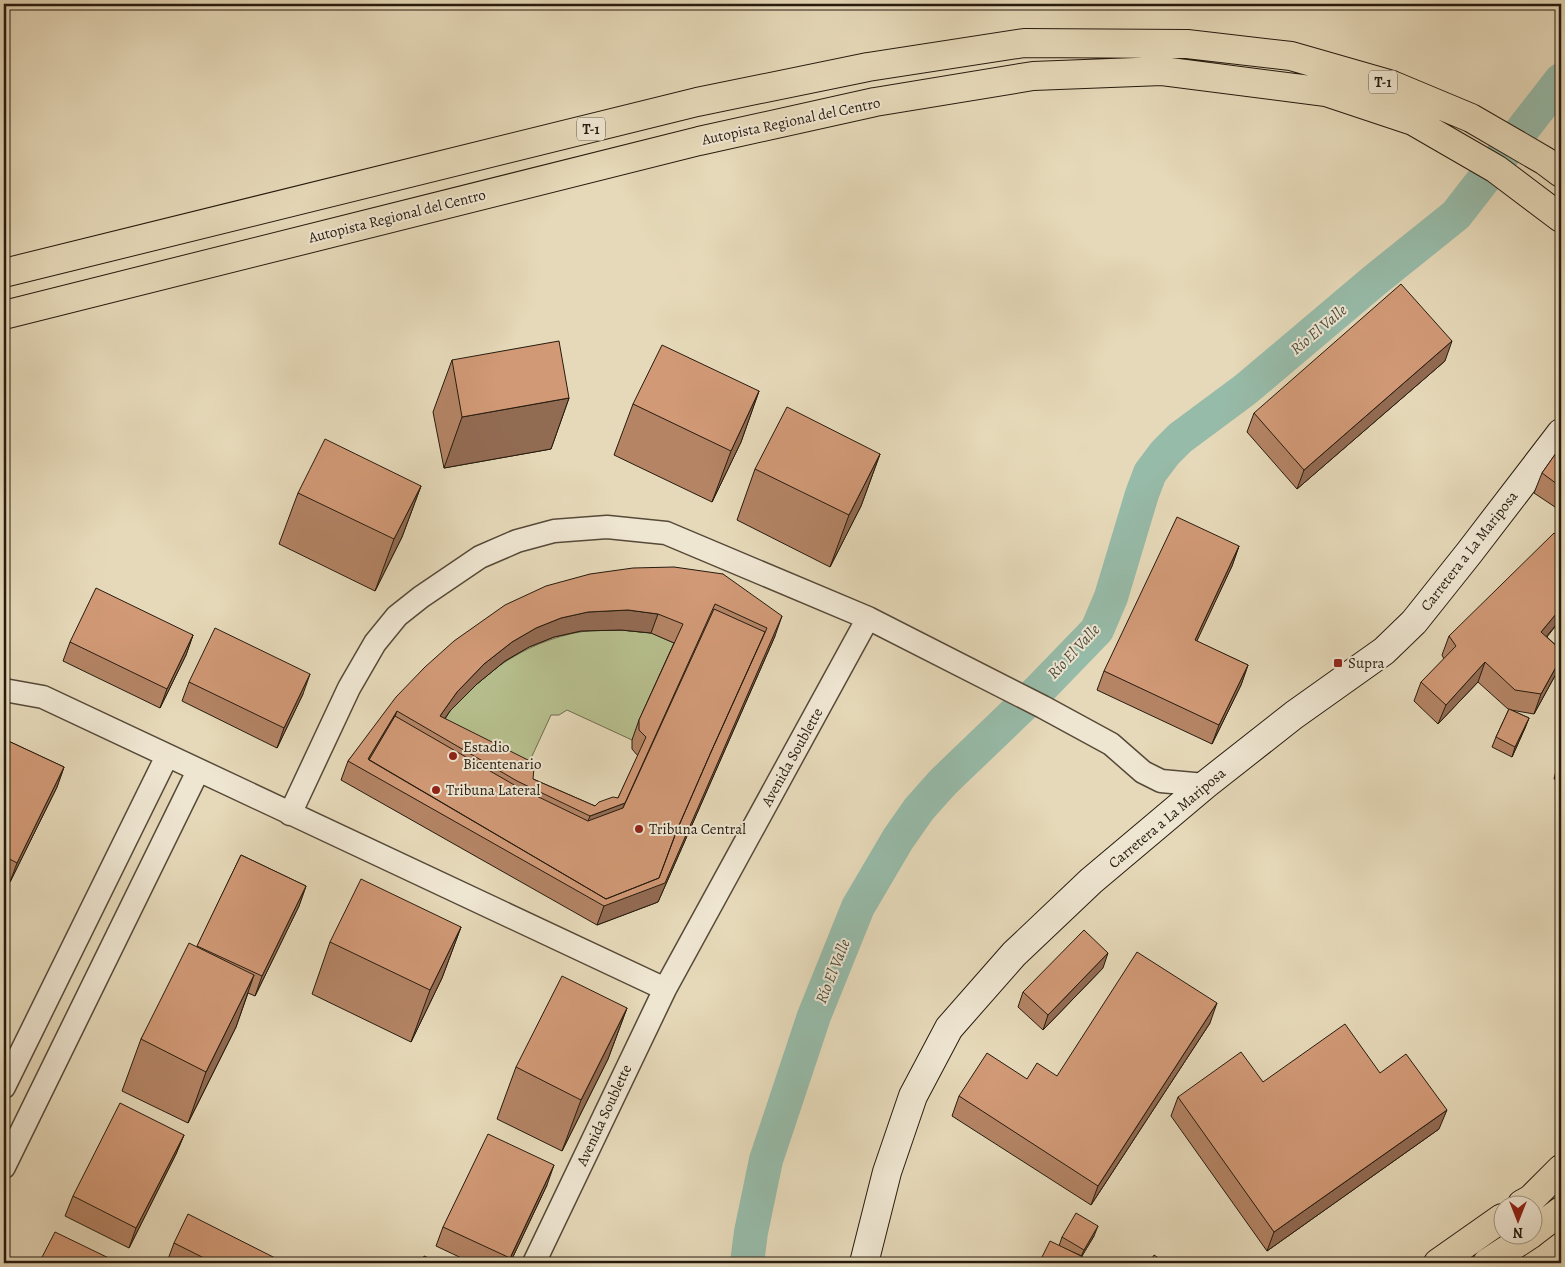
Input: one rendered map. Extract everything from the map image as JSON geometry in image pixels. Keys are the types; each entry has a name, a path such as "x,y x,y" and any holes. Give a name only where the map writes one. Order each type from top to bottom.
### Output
{"highway":[{"name":"T-1","path":"4,273 697,102 868,66 1024,43 1186,44 1291,56 1392,84 1471,118 1546,161 1561,173"},
{"path":"1160,71 1186,44"},
{"name":"Autopista Regional del Centro","path":"4,315 699,141 875,102 1033,76 1160,71 1326,92 1413,121 1496,169 1561,218"},
{"path":"1536,1194 1561,1169"},
{"path":"1542,1226 1561,1211"},
{"path":"1438,1263 1492,1225"},
{"path":"1487,1263 1516,1244"}],"street":[{"name":"Carretera a La Mariposa","path":"864,1263 886,1172 913,1096 949,1028 1014,954 1084,888 1205,785 1294,715 1384,651 1408,628 1470,553 1561,433"},
{"path":"290,814 349,688 375,643 397,616 421,597 480,557 517,542 554,531 607,527 666,533 868,618 1111,744 1143,772 1162,781 1205,785"},
{"name":"Avenida Soublette","path":"534,1263 665,988 868,618"},
{"path":"4,690 43,697 665,988"},
{"path":"4,1086 167,756"},
{"path":"4,1167 198,771"}],"green space":[{"path":"595,630 651,633 676,644 632,740 567,710 559,715 551,715 521,780 442,721 473,687 509,659 550,640"}],"building":[{"path":"1401,284 1452,341 1304,470 1254,413"},
{"path":"559,341 569,398 462,417 452,360"},
{"path":"662,345 759,391 731,451 633,404"},
{"path":"787,407 880,454 849,515 755,469"},
{"path":"325,439 421,486 394,539 298,493"},
{"path":"1561,446 1561,487 1542,473"},
{"path":"1177,517 1239,546 1195,640 1248,665 1219,725 1104,671"},
{"path":"1554,533 1561,540 1561,608 1541,632 1561,650 1561,658 1541,694 1515,690 1485,662 1446,705 1421,682 1456,646 1449,636"},
{"path":"674,567 723,574 782,616 665,883 604,906 348,761 396,697 425,667 454,641 505,605 546,586 590,574 633,568","holes":["715,604 767,628 677,830 659,878 606,899 368,759 397,711 517,781 590,816 625,803","628,610 658,614 683,624 639,720 639,730 646,737 618,798 613,797 599,802 595,806 533,779 534,768 528,760 440,716 457,692 484,664 512,642 536,628 561,618 588,612"]},
{"path":"96,588 193,635 167,689 70,642"},
{"path":"714,609 765,632 677,830 659,878 606,899 369,760 395,716 516,786 588,821 623,808"},
{"path":"215,628 310,674 284,728 189,682"},
{"path":"1509,709 1529,718 1515,747 1496,737"},
{"path":"4,739 64,767 17,863 4,856"},
{"path":"241,855 306,886 262,976 197,946"},
{"path":"361,879 461,927 430,990 330,942"},
{"path":"1084,930 1108,953 1048,1015 1023,992"},
{"path":"189,943 254,975 206,1072 141,1039"},
{"path":"1137,952 1217,1003 1098,1186 959,1096 987,1053 1027,1079 1037,1063 1057,1076"},
{"path":"562,976 627,1008 581,1100 516,1067"},
{"path":"1345,1024 1380,1073 1406,1054 1447,1110 1274,1232 1178,1097 1241,1052 1263,1082"},
{"path":"120,1103 184,1135 136,1228 73,1196"},
{"path":"488,1134 554,1165 510,1258 443,1227"},
{"path":"1076,1213 1098,1226 1084,1250 1062,1237"},
{"path":"188,1214 285,1263 214,1263 174,1243"},
{"path":"55,1232 119,1263 39,1263"},
{"path":"1050,1241 1083,1257 1080,1263 1039,1263"},
{"path":"1154,1255 1166,1263 1149,1263"},
{"path":"424,1256 440,1263 421,1263"}],"waterway":[{"name":"Río El Valle","path":"747,1263 751,1232 766,1160 814,1016 858,907 898,839 919,809 943,782 1039,690 1097,630 1111,597 1150,473 1165,453 1180,438 1246,389 1375,280 1456,215 1561,80"}],"place":[{"name":"Supra","path":"1338,663"},
{"name":"Estadio Bicentenario","path":"453,756"},
{"name":"Tribuna Lateral","path":"436,790"},
{"name":"Tribuna Central","path":"639,829"}]}
